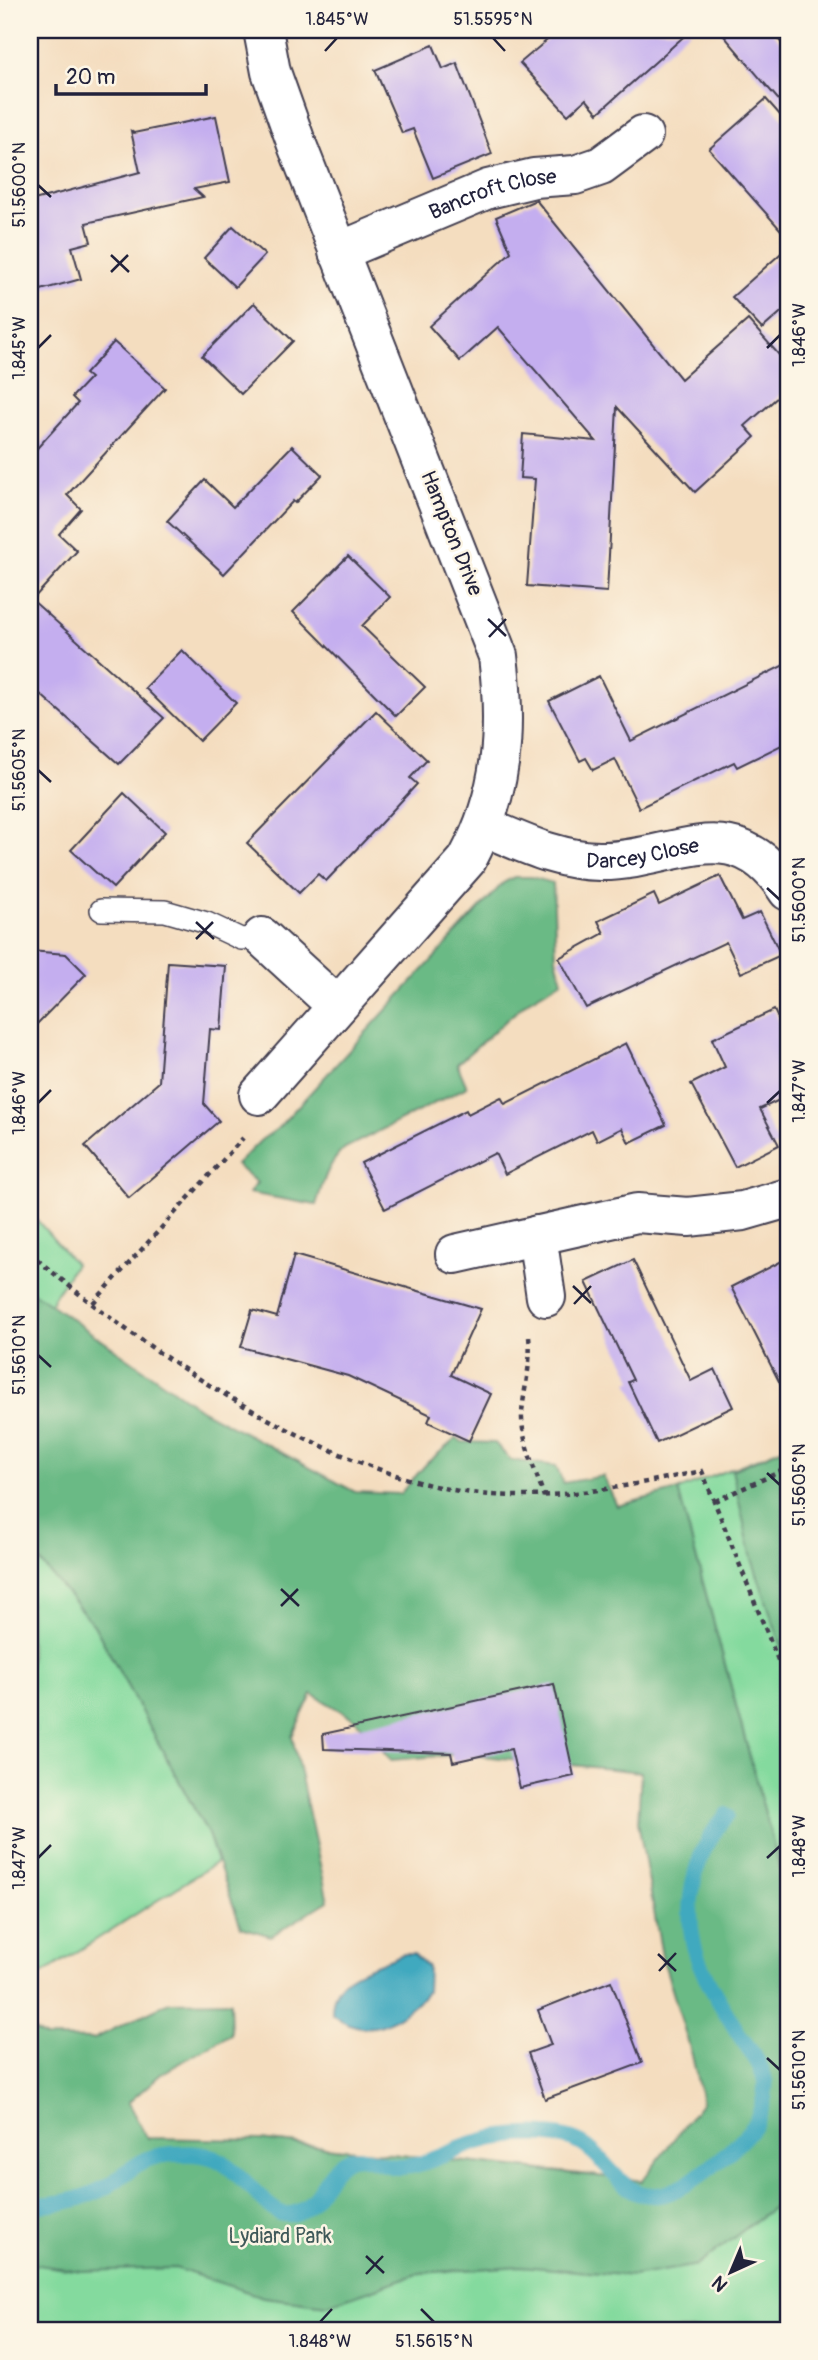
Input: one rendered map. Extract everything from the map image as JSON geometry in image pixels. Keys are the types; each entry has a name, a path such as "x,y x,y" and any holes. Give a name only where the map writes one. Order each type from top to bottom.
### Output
{"street":[{"name":"Hampton Drive","path":"259,1095 467,860 485,827 496,788 503,739 498,656 338,252 271,72 263,30"},
{"name":"Bancroft Close","path":"338,252 488,190 534,178 575,175 601,166 643,135"},
{"name":"Darcey Close","path":"485,827 570,859 605,862 710,843 737,848 759,860 780,879 788,891"},
{"path":"262,937 337,1006"},
{"path":"455,1254 637,1213 688,1217 743,1211 788,1198"},
{"path":"537,1235 546,1297"}],"lane":[{"path":"101,910 165,911 207,923 241,939 262,937"}],"path":[{"path":"93,1303 271,1108 259,1095"},
{"path":"30,1253 93,1303 182,1367 250,1408 339,1454 426,1485 490,1495 544,1497 596,1493 702,1471 788,1685"},
{"path":"544,1497 525,1439 522,1415 530,1362 526,1314 546,1297"},
{"path":"715,1501 788,1468"}],"green space":[{"path":"514,877 531,877 553,883 556,958 562,981 528,1001 457,1064 467,1087 345,1148 330,1167 316,1205 249,1193 257,1183 236,1165 261,1140 277,1129 503,883"},
{"path":"30,1212 75,1264 50,1304 30,1313"},
{"path":"30,1290 202,1410 355,1492 400,1494 427,1463 457,1438 462,1442 495,1443 510,1460 556,1466 563,1483 603,1476 617,1506 678,1490 788,1899 788,2196 698,2265 633,2276 521,2266 420,2273 327,2305 263,2297 175,2268 81,2271 30,2264 30,2028 45,2038 94,2039 169,2002 230,2001 231,2034 161,2074 128,2103 147,2138 259,2140 642,2181 702,2102 692,2055 662,1956 638,1822 641,1772 462,1754 391,1760 356,1720 312,1694 292,1736 328,1901 271,1936 241,1927 208,1834 94,1625 30,1550"},
{"path":"788,1446 788,1899 678,1490"},
{"path":"788,1446 788,1665 752,1559 732,1470"},
{"path":"30,1550 94,1625 208,1834 217,1862 30,1982"},
{"name":"Lydiard Park","path":"259,2140 788,2196 788,2330 30,2330 30,2246"}],"water":[{"path":"403,1954 414,1954 428,1967 427,1992 406,2012 383,2025 371,2027 346,2023 332,2014 333,2000 345,1980"}],"building":[{"path":"559,30 691,30 598,113 586,99 568,115 520,63"},
{"path":"719,30 770,30 788,50 788,111"},
{"path":"433,45 443,69 457,63 492,154 433,178 413,129 402,133 375,70"},
{"path":"766,99 788,124 788,238 709,149"},
{"path":"216,116 230,182 194,189 203,197 86,223 91,242 72,247 81,279 30,293 30,201 140,172 131,131 134,133"},
{"path":"536,200 681,379 748,320 788,365 788,388 745,426 755,437 695,492 617,407 607,592 527,586 535,479 520,478 523,434 596,441 498,327 460,361 429,326 511,252 496,217"},
{"path":"233,226 265,255 235,287 204,258"},
{"path":"788,247 788,306 762,329 732,297"},
{"path":"254,303 293,341 241,394 202,356"},
{"path":"114,342 165,388 67,495 81,509 59,534 77,551 32,600 164,718 119,764 30,685 30,456 78,403 72,397 90,378 85,374"},
{"path":"292,446 322,475 295,503 293,501 224,574 167,521 205,480 233,507"},
{"path":"348,556 390,597 362,626 425,687 396,716 293,612"},
{"path":"182,650 236,703 199,741 145,688"},
{"path":"788,663 788,742 737,767 734,762 639,808 615,759 593,770 586,758 580,761 549,701 599,676 631,741"},
{"path":"376,711 427,760 410,778 417,784 326,881 318,874 299,893 247,843"},
{"path":"124,793 165,832 113,888 71,850"},
{"path":"720,876 742,920 760,912 781,955 741,973 726,942 586,1008 559,958 604,933 598,921 654,894 659,905"},
{"path":"30,951 66,954 86,974 30,1031"},
{"path":"168,962 226,966 221,1030 210,1029 204,1104 219,1121 129,1198 85,1146 159,1082"},
{"path":"774,1010 788,1040 788,1096 760,1109 779,1145 735,1167 691,1084 725,1067 712,1039"},
{"path":"626,1043 666,1125 629,1143 622,1128 597,1141 592,1130 505,1174 495,1153 385,1209 361,1163 466,1110 468,1114 501,1097 505,1104"},
{"path":"294,1255 481,1309 451,1375 491,1394 469,1441 428,1422 431,1415 348,1376 241,1347 252,1310 277,1317"},
{"path":"788,1258 788,1399 731,1287"},
{"path":"633,1260 691,1381 715,1369 733,1407 657,1443 628,1382 633,1380 586,1282"},
{"path":"554,1684 574,1776 520,1788 511,1749 453,1762 451,1753 324,1749 323,1734"},
{"path":"611,1981 642,2063 545,2099 528,2053 551,2045 538,2010"}],"waterway":[{"path":"30,2205 61,2203 81,2198 109,2185 141,2162 155,2157 197,2154 209,2156 228,2166 274,2210 284,2214 294,2213 303,2209 336,2168 350,2158 364,2158 399,2167 409,2166 483,2140 527,2135 551,2135 582,2144 624,2184 645,2194 658,2195 683,2186 726,2155 749,2132 758,2119 765,2092 760,2066 705,1976 693,1941 690,1908 695,1874 708,1842 727,1815"}]}
